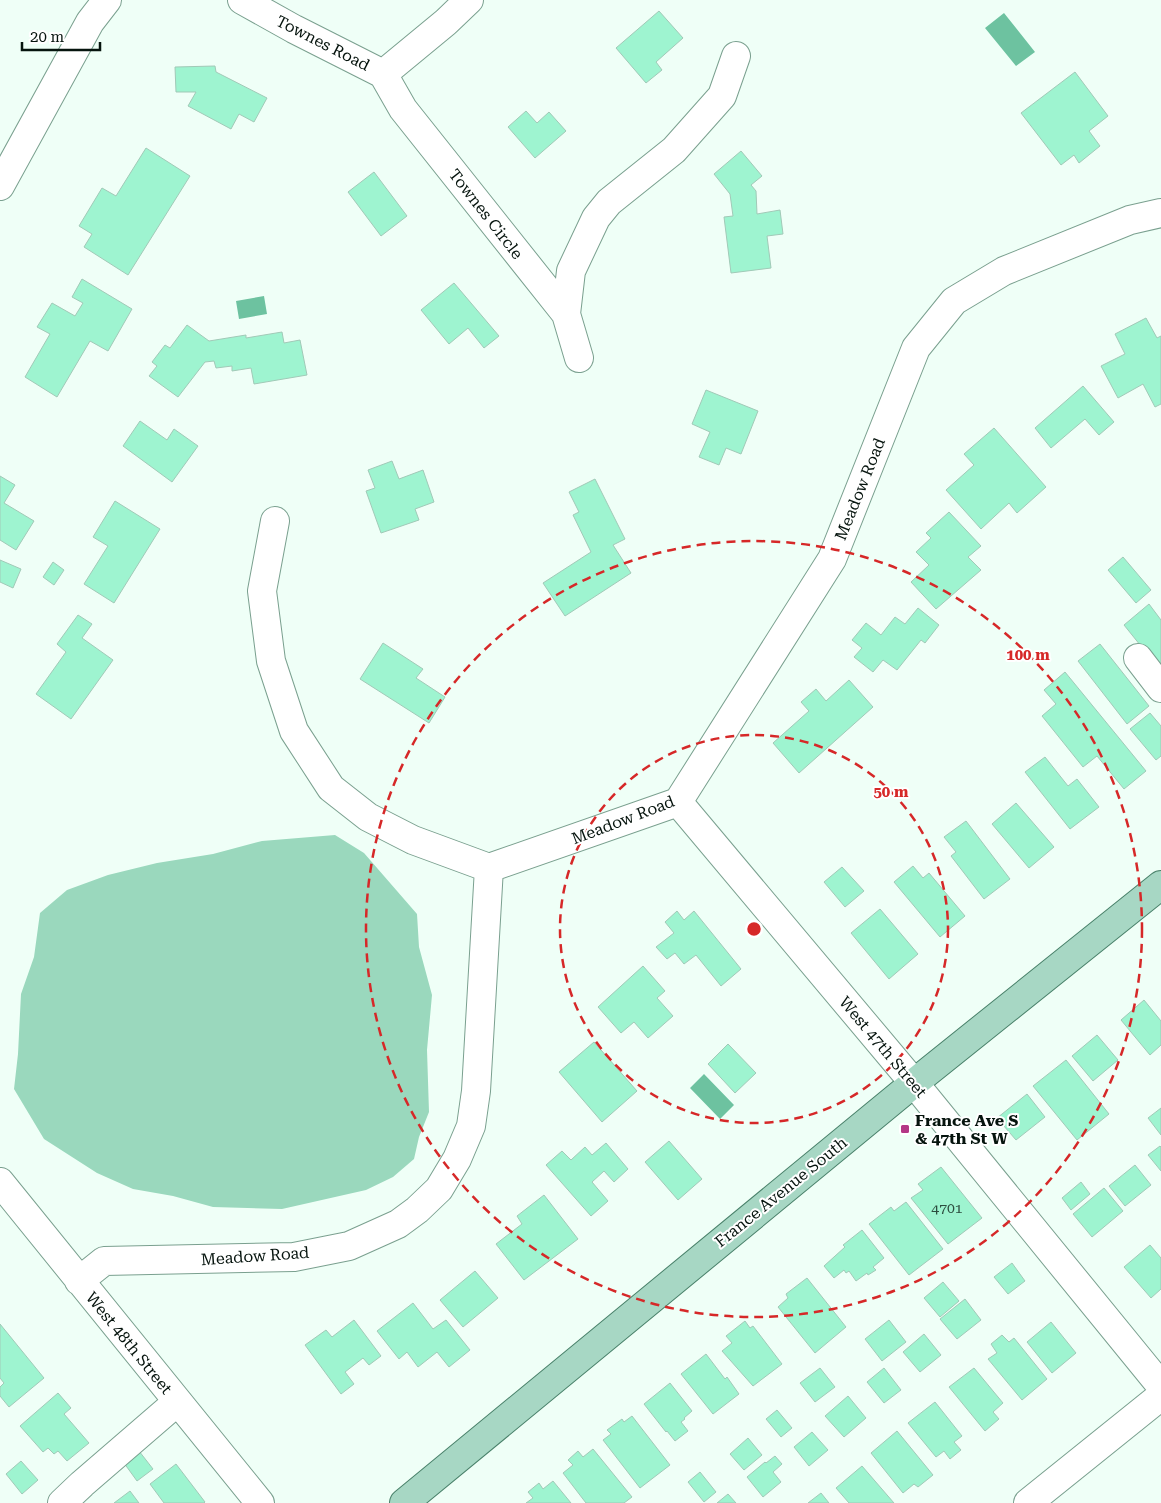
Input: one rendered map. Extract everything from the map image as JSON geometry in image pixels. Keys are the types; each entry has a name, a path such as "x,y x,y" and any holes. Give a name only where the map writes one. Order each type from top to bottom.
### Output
{"main road":[{"name":"France Avenue South","path":"404,1503 914,1083 1161,885"}],"street":[{"path":"0,186 90,22 107,0"},
{"name":"Townes Road","path":"242,0 383,74 446,22 469,0"},
{"path":"566,314 571,270 596,218 609,202 674,150 722,96 736,56"},
{"name":"Townes Circle","path":"383,74 403,109 566,314 579,358"},
{"name":"Meadow Road","path":"79,1281 104,1261 294,1257 349,1246 398,1224 417,1210 439,1189 458,1159 471,1126 476,1091 489,868 678,802 832,559 916,348 954,301 1004,271 1130,220 1161,213"},
{"path":"275,521 262,591 271,661 294,731 331,788 368,817 413,840 489,868"},
{"path":"1138,658 1161,688"},
{"name":"West 47th Street","path":"678,802 914,1083 1161,1386"},
{"name":"West 48th Street","path":"0,1182 260,1503"},
{"path":"1028,1503 1161,1396"},
{"path":"62,1503 177,1402"}],"shaded area":[{"path":"1004,13 1035,52 1016,66 985,28"},
{"path":"264,296 267,314 239,319 236,301"},
{"path":"335,835 364,853 417,914 419,947 432,995 427,1050 429,1112 419,1137 414,1159 393,1177 366,1190 282,1209 213,1207 173,1196 133,1189 97,1173 44,1139 14,1089 21,994 34,957 40,913 67,890 108,875 157,863 213,854 262,841"},
{"path":"704,1074 734,1105 720,1119 690,1088"}],"building":[{"path":"659,11 683,38 656,62 662,70 646,83 616,48"},
{"path":"215,66 216,72 267,98 254,122 239,114 231,129 188,106 196,92 176,92 175,67"},
{"path":"1075,72 1108,116 1089,131 1100,146 1079,163 1074,155 1061,165 1021,113"},
{"path":"526,111 537,123 549,112 566,131 535,158 508,127"},
{"path":"146,148 190,176 128,275 84,247 92,234 79,226 102,188 116,196"},
{"path":"741,151 762,176 751,185 756,191 757,214 780,210 783,234 767,236 771,268 731,273 724,217 733,216 730,194 714,174"},
{"path":"374,172 407,216 381,236 348,192"},
{"path":"82,279 132,309 108,351 90,341 57,397 25,377 50,334 37,327 52,303 75,316 83,303 72,297"},
{"path":"454,283 499,336 484,348 468,328 449,344 421,310"},
{"path":"1146,318 1157,338 1161,336 1161,404 1155,407 1143,384 1118,398 1101,366 1125,354 1115,334"},
{"path":"187,325 209,341 246,335 246,338 282,332 284,343 300,340 307,375 254,384 251,368 232,371 232,366 216,368 214,361 205,362 178,397 149,376 157,366 152,362 165,345 170,348"},
{"path":"1083,386 1114,422 1099,435 1085,419 1051,448 1035,428"},
{"path":"706,390 758,411 741,454 726,448 719,465 699,457 710,432 692,424"},
{"path":"140,421 167,440 174,429 198,446 172,482 123,446"},
{"path":"994,428 1046,487 1017,513 1009,503 981,529 946,490 974,465 964,454"},
{"path":"392,461 399,479 423,470 434,502 415,509 419,520 381,533 366,491 375,488 368,470"},
{"path":"0,476 15,485 4,503 34,521 16,550 0,540"},
{"path":"595,479 625,539 613,545 631,573 565,616 543,583 591,552 573,515 579,512 569,492"},
{"path":"115,501 160,529 114,603 84,584 108,546 93,537"},
{"path":"949,512 981,546 968,557 981,570 936,609 911,582 929,565 916,552 931,538 926,533"},
{"path":"1123,557 1151,590 1136,603 1108,570"},
{"path":"0,560 21,569 13,588 0,582"},
{"path":"53,562 64,570 54,585 43,577"},
{"path":"1149,604 1161,620 1161,671 1124,625"},
{"path":"918,608 939,625 925,643 921,640 897,670 883,660 873,672 854,657 862,648 852,640 866,623 881,635 895,617 905,624"},
{"path":"78,615 92,624 82,638 113,660 71,719 36,694 66,652 57,644"},
{"path":"383,643 423,669 416,678 445,697 429,723 360,679"},
{"path":"1100,644 1149,706 1127,724 1078,661"},
{"path":"1065,672 1146,771 1124,789 1097,756 1083,767 1042,716 1056,704 1044,690"},
{"path":"849,680 873,707 799,773 773,743 809,711 801,702 816,689 826,701"},
{"path":"1150,713 1161,726 1161,756 1156,760 1130,729"},
{"path":"1045,757 1068,786 1077,779 1099,807 1070,829 1025,772"},
{"path":"1016,803 1054,847 1029,868 992,824"},
{"path":"966,821 1010,879 984,899 951,856 956,852 944,837"},
{"path":"913,866 923,878 929,873 965,916 940,937 894,882"},
{"path":"842,867 864,891 845,907 824,882"},
{"path":"880,909 918,954 889,979 851,933"},
{"path":"677,911 684,920 694,911 741,969 721,986 696,955 684,964 675,953 667,959 656,947 674,933 665,922"},
{"path":"643,966 665,991 657,998 673,1016 648,1038 634,1022 621,1033 598,1007"},
{"path":"1144,1000 1161,1021 1161,1045 1150,1055 1121,1020"},
{"path":"1097,1035 1118,1060 1093,1081 1072,1056"},
{"path":"594,1042 637,1091 602,1122 559,1072"},
{"path":"728,1044 756,1073 735,1093 708,1064"},
{"path":"1066,1060 1109,1114 1077,1140 1033,1086"},
{"path":"1027,1094 1045,1117 1016,1140 997,1118"},
{"path":"1161,1108 1161,1135 1148,1118"},
{"path":"669,1141 702,1179 678,1200 645,1162"},
{"path":"606,1143 628,1169 614,1182 604,1171 592,1182 608,1201 591,1216 546,1165 562,1151 571,1160 585,1147 592,1155"},
{"path":"1161,1147 1161,1171 1148,1155"},
{"path":"1135,1165 1151,1185 1125,1206 1109,1186"},
{"path":"941,1167 982,1218 948,1244 911,1198 923,1190 918,1184"},
{"path":"1081,1182 1090,1194 1071,1210 1062,1198"},
{"path":"1104,1188 1123,1211 1092,1237 1073,1214"},
{"path":"544,1195 578,1239 524,1280 496,1244 522,1224 517,1216"},
{"path":"906,1202 943,1249 909,1275 869,1224 891,1207 894,1211"},
{"path":"862,1230 884,1258 873,1267 876,1270 868,1275 867,1273 856,1281 849,1271 846,1273 844,1270 834,1278 824,1266 845,1247 843,1245"},
{"path":"1150,1245 1161,1258 1161,1289 1151,1298 1124,1267"},
{"path":"1012,1263 1025,1281 1008,1294 994,1277"},
{"path":"475,1271 498,1298 463,1327 440,1300"},
{"path":"807,1278 846,1327 815,1353 778,1307 788,1298 786,1294"},
{"path":"943,1282 959,1301 940,1317 924,1298"},
{"path":"965,1299 981,1320 957,1339 940,1319"},
{"path":"413,1303 433,1329 446,1320 470,1350 449,1367 437,1352 418,1367 407,1352 399,1359 377,1331"},
{"path":"354,1320 381,1356 369,1365 363,1358 345,1372 354,1384 341,1394 305,1345 326,1330 332,1337"},
{"path":"889,1320 906,1342 882,1361 865,1339"},
{"path":"745,1321 750,1328 753,1326 782,1364 753,1386 722,1351 732,1343 726,1336"},
{"path":"1051,1322 1076,1353 1052,1373 1027,1342"},
{"path":"0,1324 44,1378 9,1407 0,1396 0,1387 4,1383 0,1378"},
{"path":"924,1334 941,1355 920,1372 903,1352"},
{"path":"1002,1335 1009,1342 1014,1338 1047,1379 1022,1400 988,1359 997,1353 991,1344"},
{"path":"706,1354 725,1379 727,1377 739,1394 713,1414 681,1374"},
{"path":"820,1368 835,1387 815,1402 800,1383"},
{"path":"884,1368 901,1390 884,1403 867,1382"},
{"path":"974,1368 1003,1403 993,1412 999,1419 985,1431 949,1387"},
{"path":"670,1383 692,1411 681,1422 688,1431 675,1441 644,1404"},
{"path":"58,1393 71,1408 64,1414 89,1443 67,1461 58,1451 54,1454 48,1448 43,1452 20,1426"},
{"path":"848,1396 866,1418 844,1437 825,1416"},
{"path":"935,1402 962,1436 954,1442 961,1450 950,1459 944,1451 936,1457 908,1423"},
{"path":"777,1410 792,1428 781,1437 766,1419"},
{"path":"632,1416 670,1465 640,1488 603,1440 611,1434 607,1430 622,1419 624,1422"},
{"path":"897,1431 933,1475 918,1487 914,1484 903,1493 871,1453"},
{"path":"812,1432 828,1450 809,1466 794,1447"},
{"path":"748,1438 762,1455 744,1470 730,1454"},
{"path":"593,1449 632,1497 624,1503 586,1503 563,1473 573,1465 568,1460 578,1451 583,1457"},
{"path":"139,1451 153,1469 137,1481 124,1463"},
{"path":"775,1456 782,1464 773,1472 781,1482 763,1497 747,1477"},
{"path":"21,1461 38,1480 22,1494 6,1474"},
{"path":"176,1464 204,1503 164,1503 150,1484"},
{"path":"862,1466 894,1503 849,1503 836,1488"},
{"path":"700,1472 716,1492 704,1502 688,1482"},
{"path":"553,1481 571,1503 526,1503 533,1498 528,1492 539,1483 543,1489"},
{"path":"130,1491 139,1503 114,1503"},
{"path":"821,1493 829,1503 808,1503"},
{"path":"728,1494 736,1503 717,1503"}],"place":[{"name":"France Ave S & 47th St W","path":"905,1129"}]}
